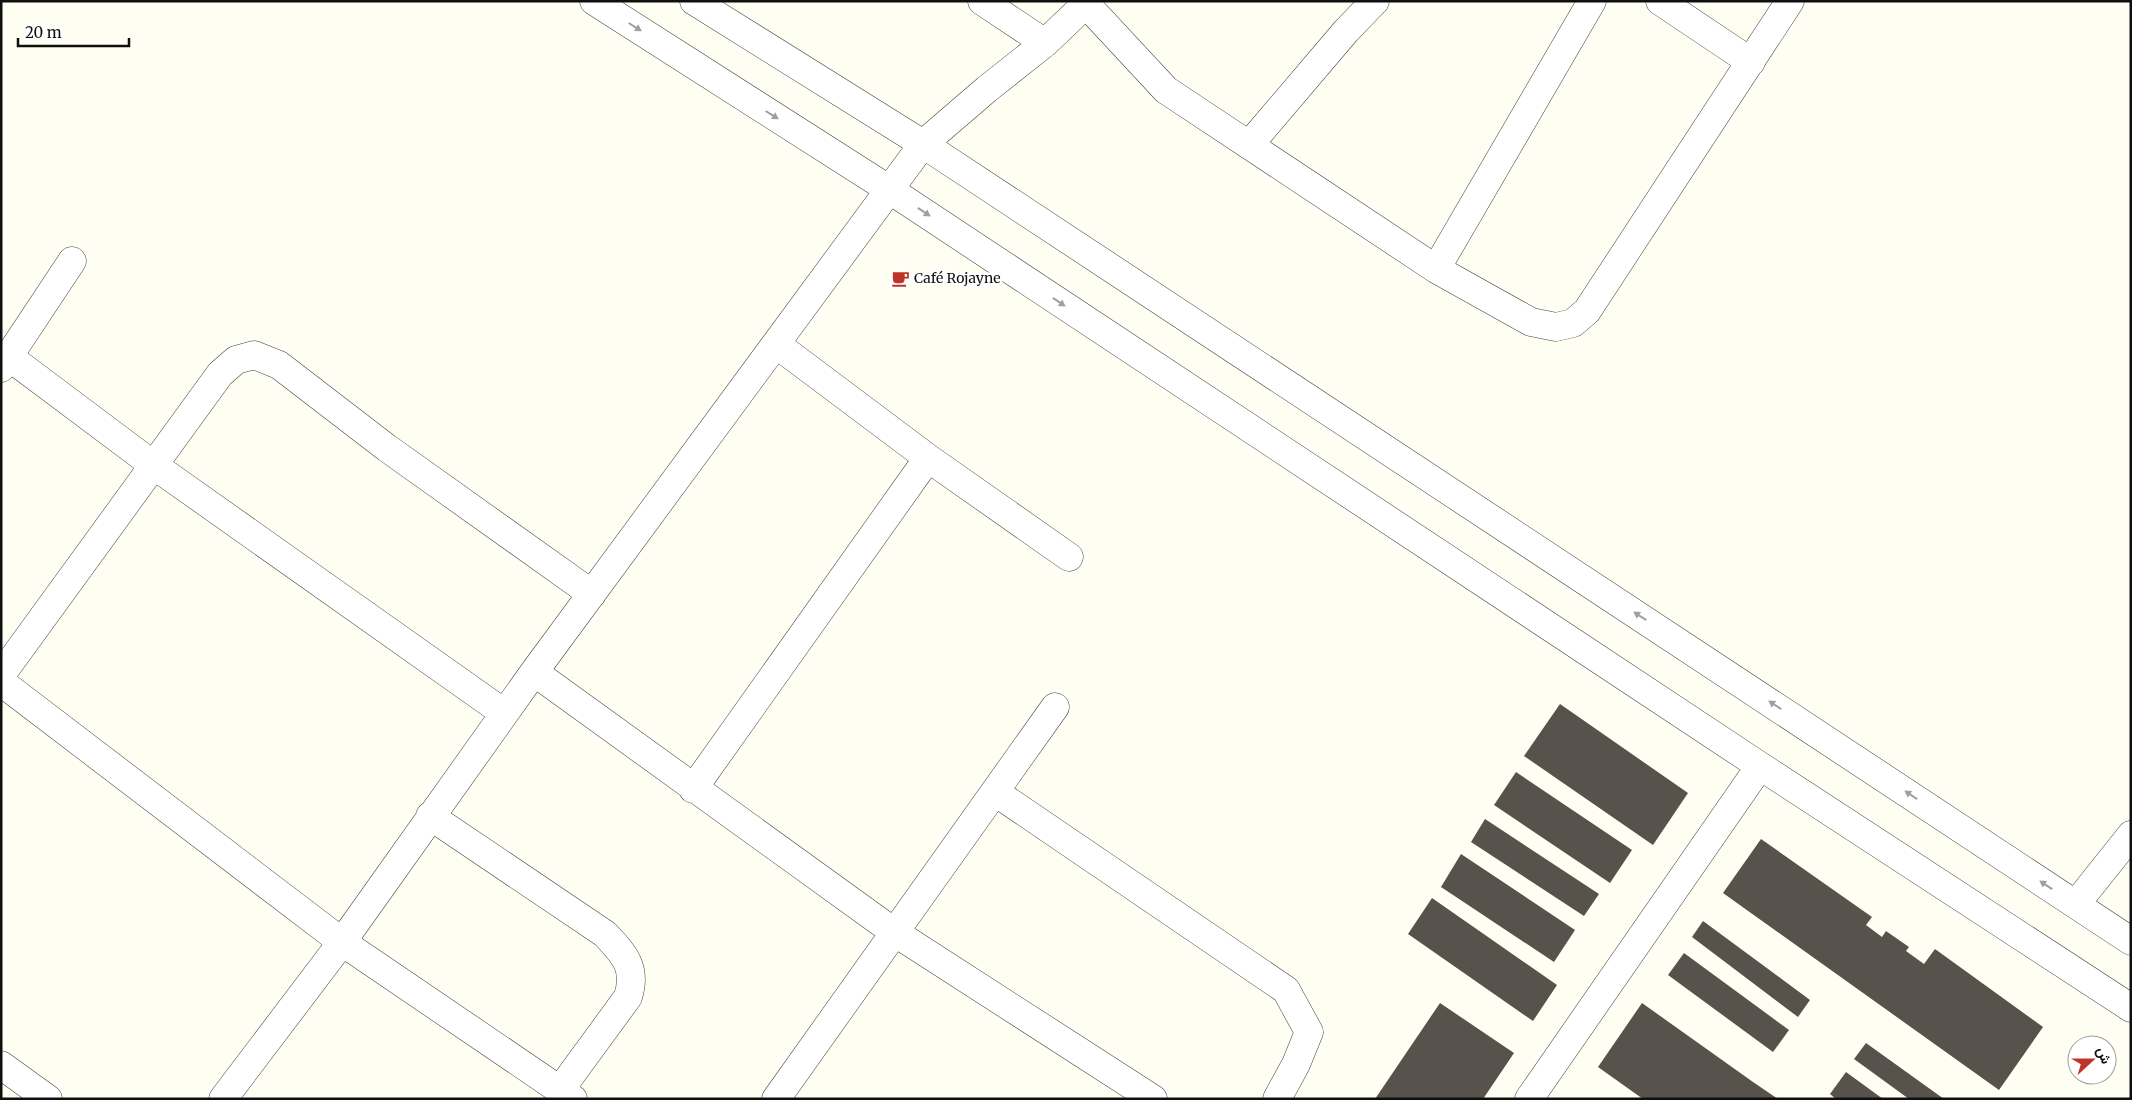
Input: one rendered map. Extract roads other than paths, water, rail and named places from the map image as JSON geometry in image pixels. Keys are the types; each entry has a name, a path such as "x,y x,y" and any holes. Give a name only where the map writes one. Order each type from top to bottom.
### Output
{"street":[{"path":"594,1 890,190 1760,766 2131,1008"},
{"path":"694,1 922,144 2131,941"},
{"path":"982,1 1045,43"},
{"path":"1249,145 1346,31 1375,1"},
{"path":"1436,269 1592,1"},
{"path":"1660,1 1751,62"},
{"path":"223,1099 342,942 504,713 922,144 1045,43 1088,3 1166,90 1436,269 1531,322 1556,327 1573,323 1587,311 1790,1"},
{"path":"72,261 5,362 504,713"},
{"path":"776,344 928,458 1069,557"},
{"path":"1,675 152,464 220,374 236,360 254,355 279,365 387,448 592,594"},
{"path":"693,789 928,458"},
{"path":"534,672 693,789 894,932 1153,1099"},
{"path":"1,682 342,942 566,1094 628,997 632,983 630,966 621,951 605,934 430,816"},
{"path":"776,1099 1055,706"},
{"path":"1529,1099 1760,766"},
{"path":"995,792 1286,990 1308,1032 1296,1064 1277,1099"},
{"path":"2076,904 2131,834"},
{"path":"1,1065 48,1099"}],"place":[{"name":"Café Rojayne","path":"900,278"}]}
